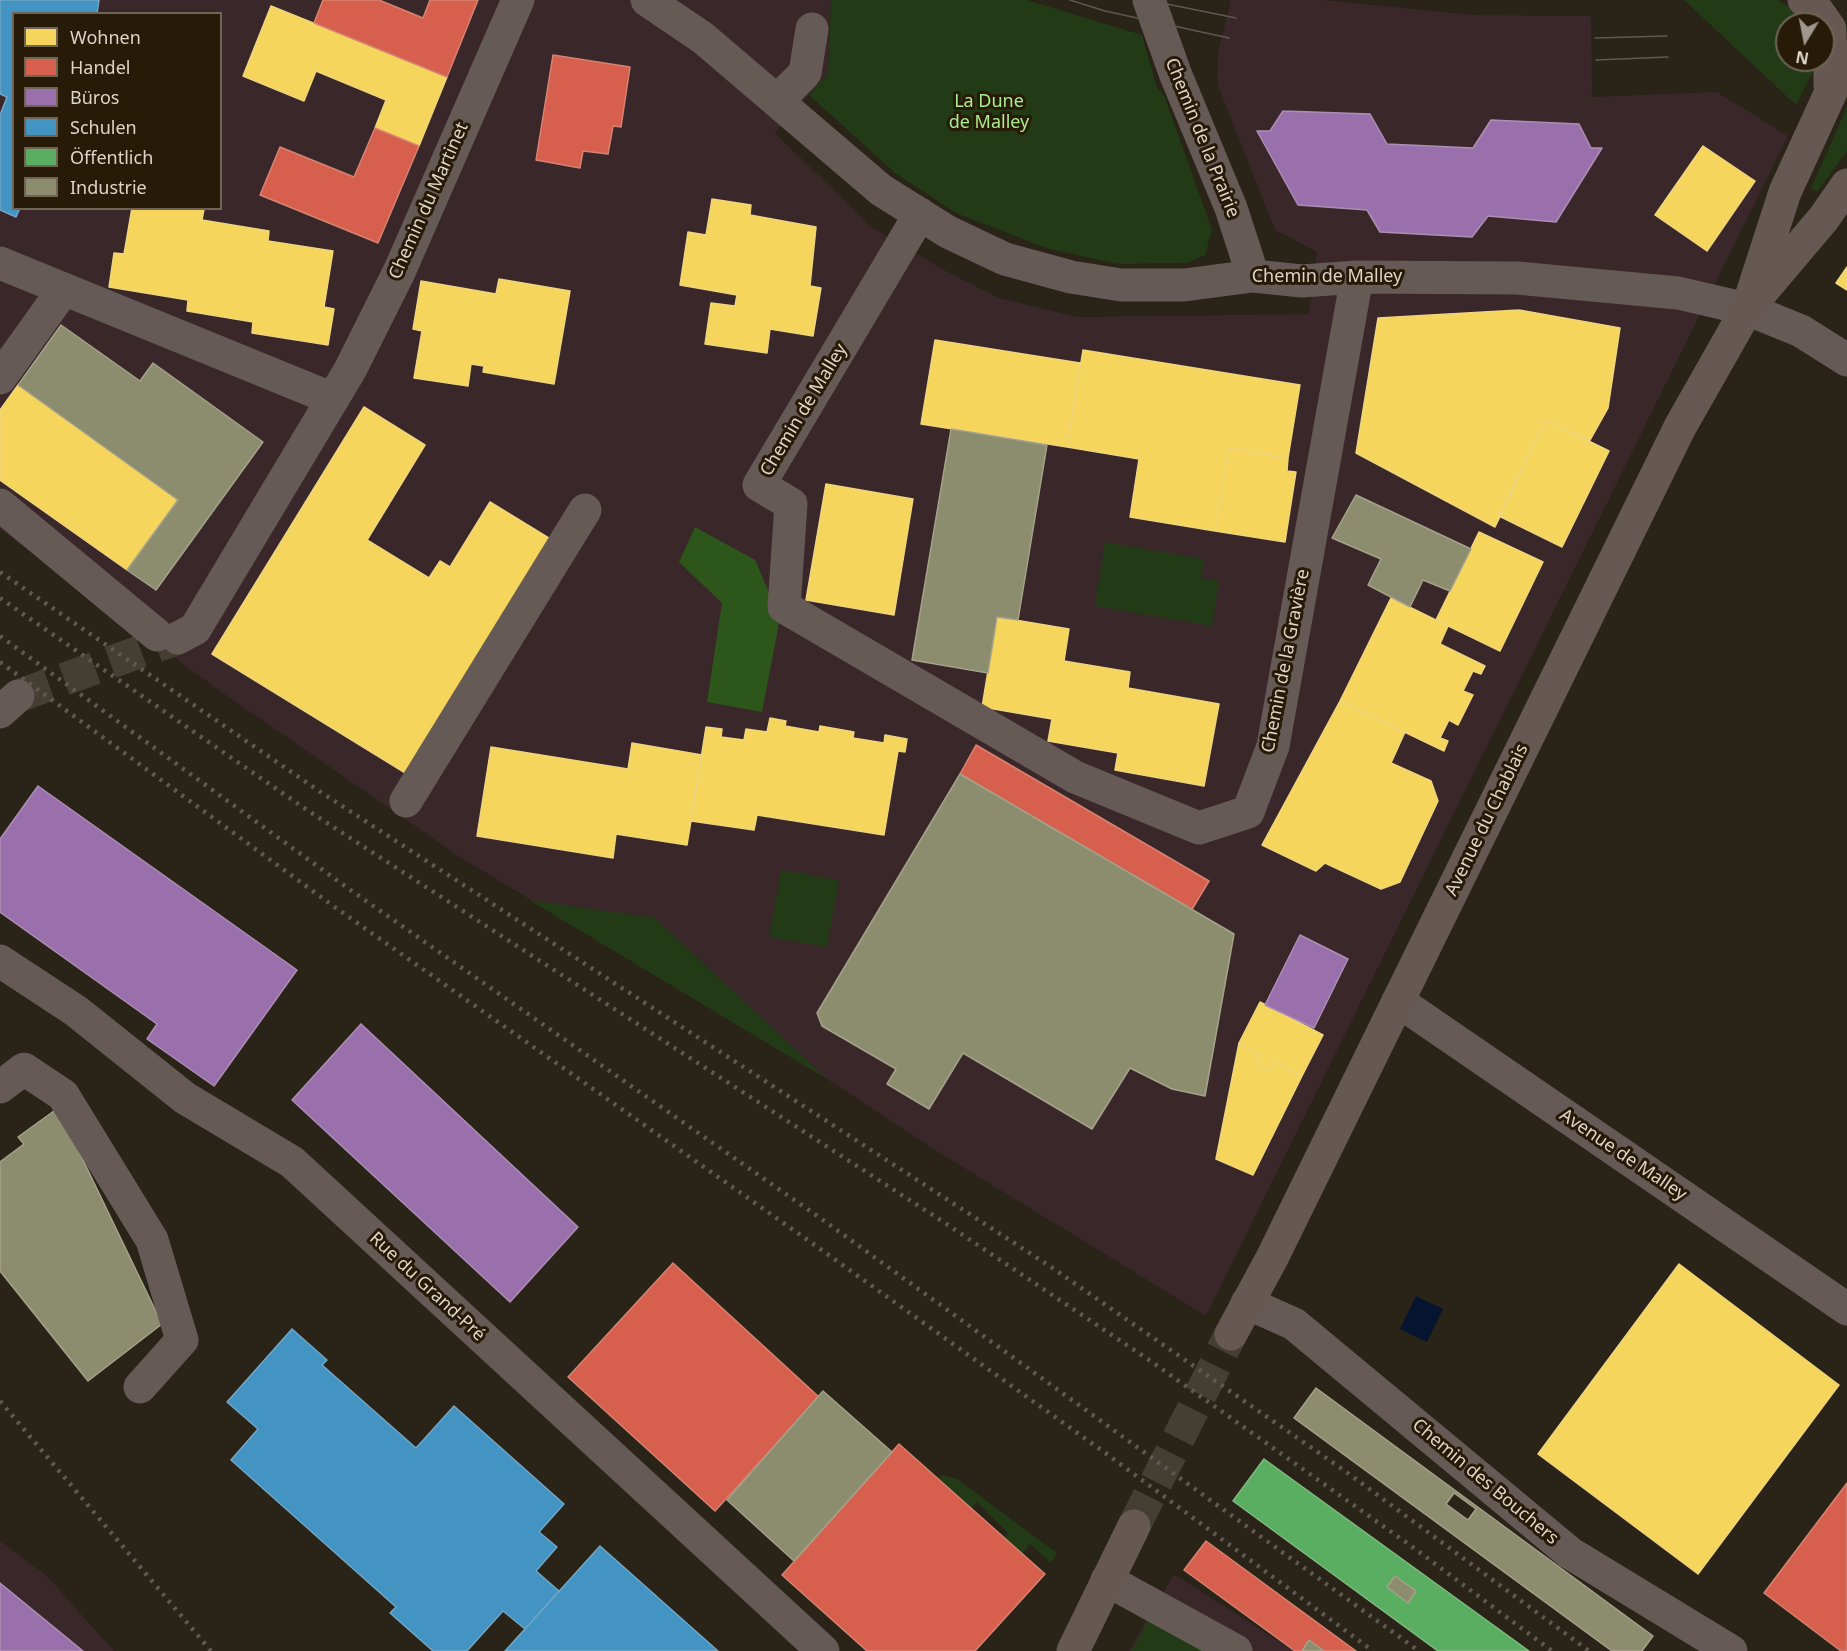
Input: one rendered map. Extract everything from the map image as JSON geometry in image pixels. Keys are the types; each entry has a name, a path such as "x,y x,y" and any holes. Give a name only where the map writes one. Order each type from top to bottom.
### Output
{"main road":[{"path":"1804,0 1814,6 1830,29 1830,93"},
{"name":"Avenue du Chablais","path":"1747,309 1785,192 1847,57"},
{"name":"Avenue du Chablais","path":"1231,1334 1680,428 1747,309 1824,218 1847,184"},
{"path":"1073,1651 1134,1526"}],"street":[{"name":"Chemin du Martinet","path":"0,505 168,636 195,629 333,399 400,270 518,0"},
{"name":"Chemin de Malley","path":"647,0 703,38 881,190 948,232 1005,259 1071,277 1121,285 1184,285 1252,276 1302,281 1357,277 1528,279 1678,293 1747,309 1801,331 1847,360"},
{"name":"Chemin de la Prairie","path":"1149,0 1175,73 1232,208 1252,276"},
{"path":"778,100 805,74 812,29"},
{"name":"Chemin de Malley","path":"784,607 791,504 759,485 920,214"},
{"path":"0,263 333,399"},
{"name":"Chemin de la Gravière","path":"784,607 933,697 1075,777 1199,828 1248,812 1273,746 1357,277"},
{"path":"0,378 64,289"},
{"path":"406,801 585,510"},
{"name":"Rue du Grand-Pré","path":"0,961 76,1011 185,1098 292,1162 804,1645"},
{"name":"Avenue de Malley","path":"1398,1001 1847,1309"},
{"path":"0,1088 24,1069 63,1095 152,1240 182,1340 140,1387"},
{"name":"Chemin des Bouchers","path":"1247,1303 1294,1324 1570,1553 1731,1651"},
{"path":"1107,1580 1236,1651"}],"shaded area":[{"path":"0,0 831,0 828,73 775,133 873,228 946,271 999,298 1077,317 1309,314 1317,252 1275,230 1217,83 1218,53 1231,0 1324,0 1474,15 1591,16 1592,97 1717,92 1788,136 1206,1316 935,1150 827,1079 463,859 220,691 0,529"},
{"path":"0,1541 46,1575 114,1651 0,1651"},
{"path":"1174,1574 1294,1651 1129,1651"}],"green space":[{"name":"La Dune de Malley","path":"831,0 1027,0 1142,35 1157,88 1164,95 1212,230 1205,255 1187,263 1117,264 1046,248 956,213 895,173 809,95 828,73"},
{"path":"1684,0 1778,0 1798,12 1775,12 1775,72 1813,72 1796,105"},
{"path":"1847,107 1847,151 1817,192 1811,188"},
{"path":"695,527 755,560 780,618 762,712 707,702 722,603 679,562"},
{"path":"1105,542 1204,559 1201,578 1219,581 1212,626 1095,606"},
{"path":"781,870 839,880 827,947 769,937"},
{"path":"529,900 655,918 827,1079"},
{"path":"943,1475 957,1479 1057,1553 1051,1563 1030,1544 1022,1554 1005,1538 1008,1533 977,1502 971,1508 938,1478"},
{"path":"1150,1616 1204,1651 1132,1651"}],"water":[{"path":"1416,1296 1443,1309 1427,1342 1400,1329"}],"building: Wohnen":[{"path":"271,6 447,77 419,146 375,128 386,100 316,71 304,101 243,76"},
{"path":"1703,146 1755,181 1707,251 1655,215"},
{"path":"712,199 751,205 750,215 816,227 810,286 821,288 813,336 770,329 767,353 705,344 711,303 735,306 737,295 680,285 688,232 706,235"},
{"path":"132,210 204,210 202,220 269,231 268,241 333,251 324,307 334,309 328,345 252,333 253,322 187,311 188,300 109,287 114,253 124,254"},
{"path":"1847,267 1847,290 1836,283"},
{"path":"499,279 570,291 554,384 483,372 484,366 471,364 468,386 414,378 422,331 413,329 421,281 496,294"},
{"path":"1519,310 1620,328 1608,408 1589,442 1546,420 1495,527 1356,453 1378,318"},
{"path":"935,340 1080,363 1067,447 921,424"},
{"path":"1083,350 1300,385 1288,458 1229,448 1215,531 1130,517 1139,459 1067,447"},
{"path":"18,385 178,500 127,570 0,480 0,410"},
{"path":"364,407 425,445 367,540 429,578 440,561 450,567 490,502 552,540 407,774 212,654"},
{"path":"1546,420 1609,451 1562,547 1499,516"},
{"path":"1229,448 1288,458 1287,471 1296,472 1285,542 1215,531"},
{"path":"826,484 913,499 894,615 806,600"},
{"path":"1479,532 1543,562 1500,651 1436,620"},
{"path":"1391,598 1448,626 1440,644 1485,666 1481,674 1473,671 1463,691 1473,695 1458,725 1449,720 1440,738 1448,741 1444,751 1340,701"},
{"path":"997,617 1069,629 1064,661 1130,672 1128,688 1219,704 1204,786 1115,770 1118,753 1048,741 1052,719 982,707"},
{"path":"1340,701 1405,732 1391,763 1431,781 1438,801 1400,882 1381,889 1325,863 1316,871 1262,845"},
{"path":"770,718 786,721 785,726 819,732 820,726 854,732 853,738 884,743 885,735 907,739 905,752 898,751 884,835 757,815 754,830 691,821 706,727 722,729 721,737 744,740 746,729 767,732"},
{"path":"632,743 702,755 687,845 616,834 613,858 477,836 491,747 628,769"},
{"path":"1260,1002 1323,1035 1302,1076 1274,1061 1269,1071 1255,1064 1260,1055 1239,1043"},
{"path":"1239,1043 1260,1055 1255,1064 1269,1071 1274,1061 1302,1076 1253,1175 1216,1159"},
{"path":"1679,1264 1839,1385 1698,1574 1538,1454"}],"building: Handel":[{"path":"323,0 379,0 423,18 430,0 478,0 447,77 314,23"},
{"path":"553,55 630,67 621,127 613,126 608,154 583,151 580,168 536,160"},
{"path":"375,128 419,146 378,243 260,195 280,147 354,177"},
{"path":"976,745 1209,881 1191,911 960,774"},
{"path":"673,1263 819,1397 715,1511 568,1377"},
{"path":"899,1444 1045,1574 975,1651 867,1651 782,1575"},
{"path":"1847,1483 1847,1651 1841,1651 1764,1593"},
{"path":"1206,1541 1356,1651 1295,1651 1184,1570"}],"building: Büros":[{"path":"1283,111 1370,114 1387,144 1473,148 1491,120 1579,124 1591,148 1602,148 1556,222 1488,216 1472,237 1380,232 1367,210 1298,205 1257,131 1270,131"},
{"path":"38,786 297,970 214,1086 147,1039 157,1024 0,912 0,839"},
{"path":"1300,935 1348,959 1314,1028 1265,1005"},
{"path":"361,1024 578,1227 510,1302 292,1100"},
{"path":"0,1583 83,1651 0,1651"}],"building: Schulen":[{"path":"0,0 99,0 97,12 12,12 12,210 19,210 16,217 0,210 0,115 7,97 0,94"},
{"path":"292,1329 327,1360 322,1365 416,1448 454,1406 564,1504 539,1532 557,1547 536,1571 559,1591 525,1629 503,1611 467,1651 433,1651 390,1613 396,1607 231,1460 258,1429 227,1402"},
{"path":"600,1546 718,1651 505,1651"}],"building: Öffentlich":[{"path":"1264,1459 1529,1651 1438,1651 1233,1501"}],"building: Industrie":[{"path":"61,325 140,381 153,363 263,442 156,590 127,570 178,500 18,385"},
{"path":"951,429 1047,445 1018,620 997,617 988,673 912,660"},
{"path":"1356,495 1471,549 1450,591 1423,580 1410,607 1368,585 1381,559 1332,538"},
{"path":"960,774 1234,934 1205,1096 1172,1089 1130,1068 1092,1129 963,1053 929,1109 887,1084 896,1069 822,1026 817,1013"},
{"path":"58,1108 162,1324 88,1381 0,1271 0,1162 24,1144 18,1137"},
{"path":"1316,1388 1653,1636 1642,1651 1612,1651 1294,1418"},
{"path":"823,1391 892,1452 794,1561 727,1500"},
{"path":"1454,1493 1476,1509 1468,1520 1446,1504"},
{"path":"1395,1576 1416,1591 1408,1603 1387,1587"},
{"path":"1309,1640 1324,1651 1302,1651"}],"tunnel":[{"path":"18,696 178,638"},
{"path":"1134,1526 1231,1334"}],"tram line":[{"path":"1070,0 1105,11 1229,38"},
{"path":"1147,0 1236,18"},
{"path":"1595,38 1667,36"},
{"path":"1596,60 1668,57"}],"railway":[{"path":"0,572 319,791 1051,1267 1345,1471 1589,1651"},
{"path":"0,598 307,810 945,1223 1152,1362 1407,1543 1552,1651"},
{"path":"0,636 349,889 823,1220 1419,1651"},
{"path":"0,662 336,908 1104,1452 1373,1651"},
{"path":"0,1401 211,1651"}]}
